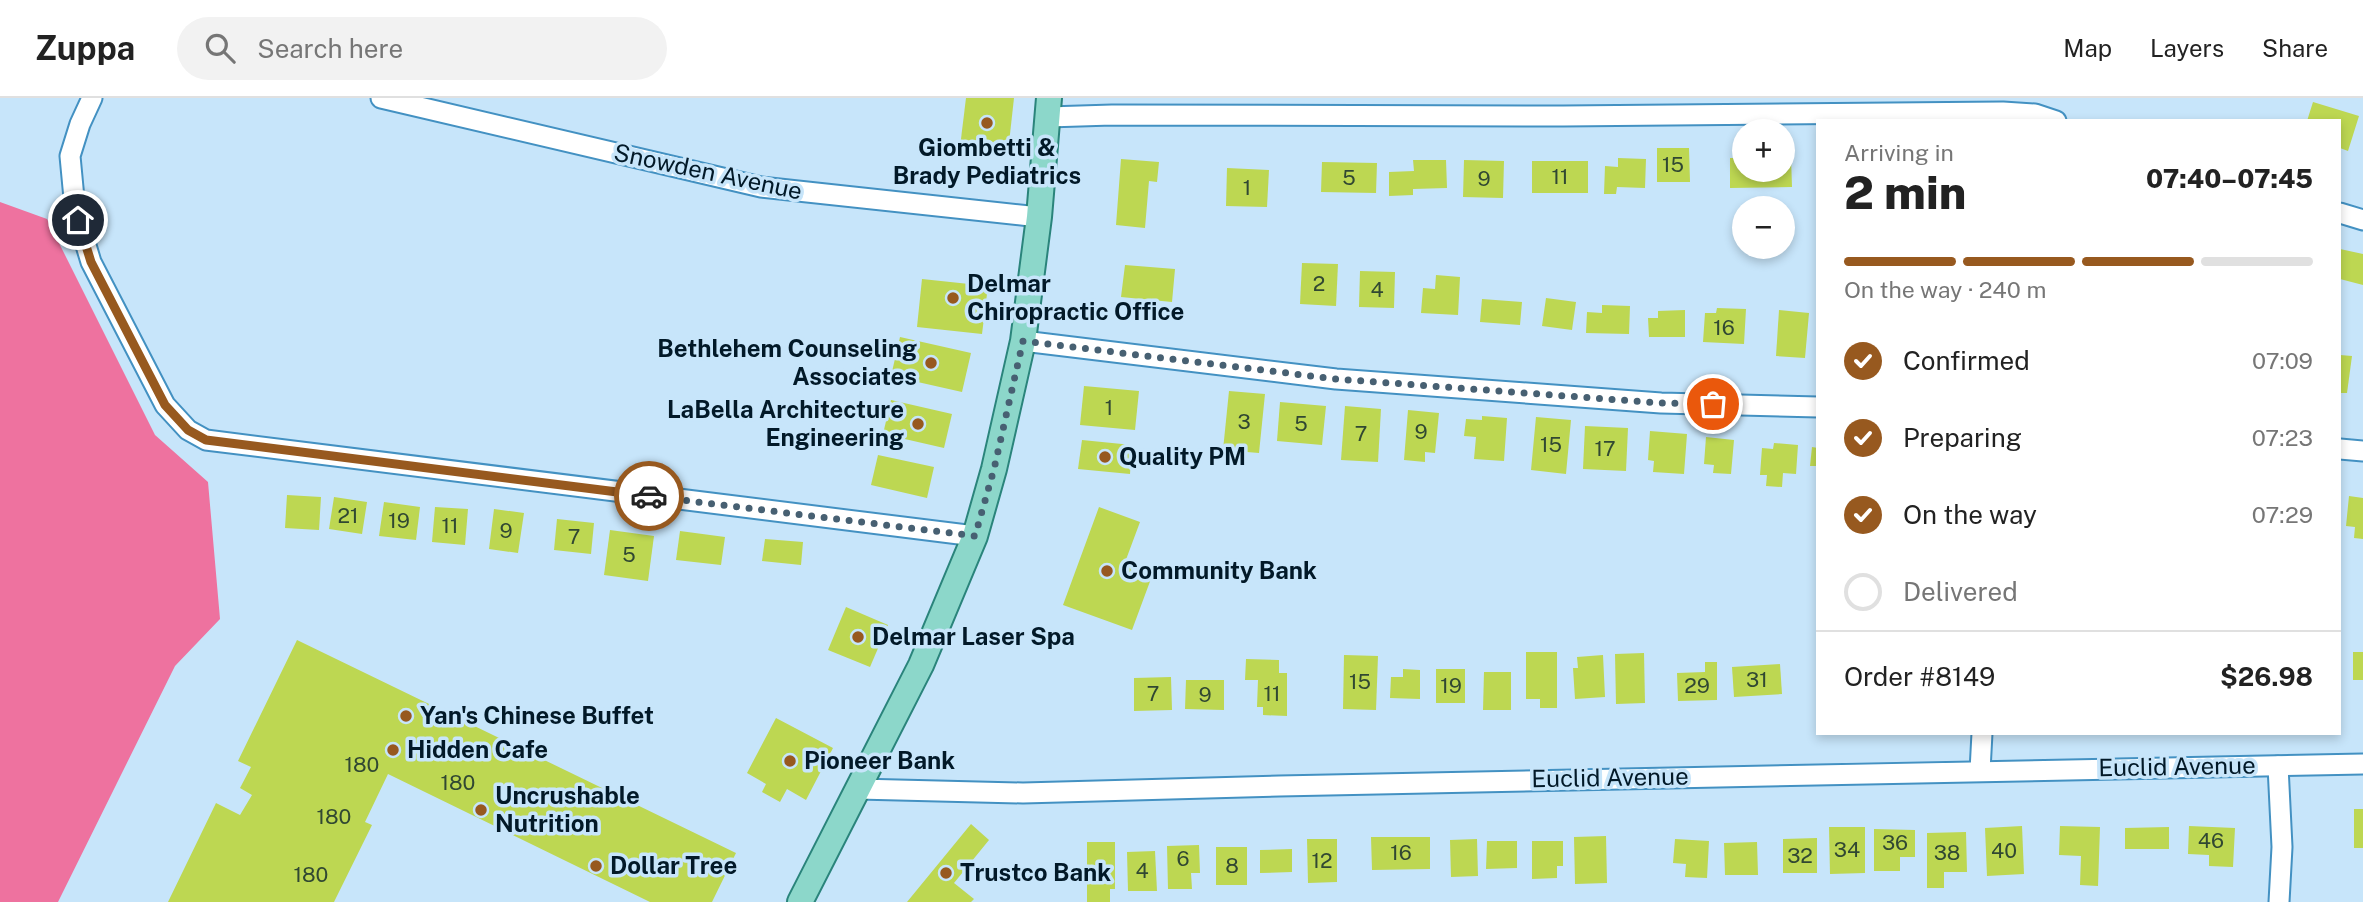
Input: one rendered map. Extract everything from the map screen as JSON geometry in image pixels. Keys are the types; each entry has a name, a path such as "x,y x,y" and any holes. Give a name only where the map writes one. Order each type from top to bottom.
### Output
{"main road":[{"path":"800,902 921,665 975,536 994,469 1023,341 1039,217 1049,107"}],"street":[{"path":"92,98 70,156 75,209 91,262 165,405 188,430 206,440 975,536"},
{"name":"Snowden Avenue","path":"381,98 761,187 1039,217"},
{"path":"1049,107 1112,115 1577,116 2003,112 2034,117"},
{"path":"2341,213 2363,220"},
{"path":"1023,341 1336,379 1661,403 1816,407"},
{"path":"2341,449 2363,451"},
{"path":"1980,771 1982,735"},
{"name":"Euclid Avenue","path":"858,789 1023,793 2363,764"},
{"path":"2278,766 2282,847 2279,902"}],"shaded area":[{"path":"0,202 47,219 155,435 208,482 220,619 175,666 58,902 0,902"}],"building":[{"name":"Giombetti & Brady Pediatrics","path":"966,98 1014,98 1008,152 960,147"},
{"path":"2313,102 2359,116 2348,151 2341,148 2341,119 2308,119"},
{"path":"1657,148 1689,148 1690,182 1657,182"},
{"path":"1618,158 1646,159 1645,188 1617,187 1616,194 1604,194 1605,166 1618,167"},
{"path":"1730,158 1732,182 1792,182 1792,187 1730,188"},
{"path":"1121,159 1159,162 1157,182 1149,181 1145,228 1116,225"},
{"path":"1413,160 1446,160 1447,188 1413,189 1413,195 1389,196 1389,172 1414,171"},
{"path":"1464,160 1504,161 1503,198 1463,197"},
{"path":"1532,161 1588,161 1588,193 1532,193"},
{"path":"1322,162 1377,163 1376,193 1321,192"},
{"path":"1227,168 1269,170 1267,207 1226,206"},
{"path":"2341,249 2363,254 2363,285 2341,279"},
{"path":"1302,263 1338,264 1336,306 1300,304"},
{"path":"1125,265 1175,269 1172,302 1121,297"},
{"path":"1360,271 1395,272 1394,308 1359,307"},
{"path":"1436,275 1460,277 1458,315 1421,313 1423,288 1435,289"},
{"name":"Delmar Chiropractic Office","path":"922,279 988,286 982,334 917,327"},
{"path":"1546,298 1576,302 1572,330 1542,326"},
{"path":"1482,299 1522,302 1520,325 1480,322"},
{"path":"1602,305 1630,306 1629,334 1586,333 1587,312 1602,313"},
{"path":"1717,308 1746,309 1744,344 1703,342 1705,313 1716,313"},
{"path":"1685,310 1685,337 1649,337 1648,318 1658,318 1658,311"},
{"path":"1779,310 1809,313 1805,358 1776,356"},
{"name":"Bethlehem Counseling Associates","path":"900,337 971,353 962,392 891,376"},
{"path":"2341,355 2352,356 2347,393 2341,393"},
{"path":"1084,386 1139,391 1135,430 1080,425"},
{"path":"1229,391 1265,394 1259,453 1223,450"},
{"name":"LaBella Architecture Engineering","path":"891,400 952,414 944,448 883,434"},
{"path":"1280,402 1326,406 1322,445 1277,441"},
{"path":"1345,406 1381,409 1378,462 1341,460"},
{"path":"1408,410 1439,413 1435,453 1425,452 1425,462 1404,460"},
{"path":"1482,416 1507,418 1504,461 1474,459 1476,437 1464,436 1466,419 1482,420"},
{"path":"1536,417 1571,420 1566,474 1531,470"},
{"path":"1585,426 1628,428 1626,471 1583,469"},
{"path":"1650,431 1687,434 1684,474 1653,472 1654,461 1648,460"},
{"path":"1706,437 1734,440 1731,474 1713,473 1714,465 1704,464"},
{"name":"Quality PM","path":"1082,440 1132,445 1130,474 1078,469"},
{"path":"1774,443 1798,445 1796,474 1783,473 1782,487 1766,486 1767,475 1760,475 1762,448 1773,449"},
{"path":"1812,447 1816,448 1816,466 1810,466"},
{"path":"878,455 934,467 927,498 871,485"},
{"path":"287,495 321,497 319,530 285,528"},
{"path":"2349,496 2363,498 2363,539 2354,538 2355,527 2346,526"},
{"path":"334,497 367,502 362,534 329,529"},
{"path":"384,502 420,507 416,540 379,536"},
{"path":"435,507 468,509 465,545 432,542"},
{"name":"Community Bank","path":"1099,507 1140,522 1124,565 1152,576 1132,630 1063,605"},
{"path":"494,509 524,513 518,553 489,549"},
{"path":"557,519 594,523 591,554 554,550"},
{"path":"610,530 654,536 648,581 604,575"},
{"path":"680,531 725,537 721,565 676,560"},
{"path":"765,539 803,542 801,565 762,561"},
{"name":"Delmar Laser Spa","path":"846,607 888,625 870,667 828,650"},
{"path":"297,640 736,853 712,902 650,902 388,774 365,822 372,825 334,902 168,902 216,803 240,815 252,795 240,788 251,767 238,761"},
{"path":"1526,652 1557,652 1557,708 1540,708 1540,699 1526,699"},
{"path":"2353,652 2363,652 2363,680 2353,680"},
{"path":"1644,653 1645,703 1616,704 1615,654"},
{"path":"1344,655 1378,656 1376,710 1343,709"},
{"path":"1603,655 1605,697 1575,699 1573,668 1578,668 1577,657"},
{"path":"1246,659 1279,660 1279,673 1287,673 1287,716 1263,715 1263,707 1257,707 1258,680 1245,680"},
{"path":"1705,662 1717,662 1717,700 1678,701 1677,673 1705,672"},
{"path":"1780,664 1782,694 1734,697 1732,667"},
{"path":"1403,669 1420,670 1420,699 1390,698 1391,677 1403,677"},
{"path":"1436,669 1465,669 1465,703 1436,703"},
{"path":"1484,672 1511,672 1511,710 1483,710"},
{"path":"1171,677 1172,710 1134,711 1134,678"},
{"path":"1186,680 1224,680 1224,710 1185,709"},
{"name":"Pioneer Bank","path":"776,718 833,748 806,800 787,789 780,802 762,792 766,784 747,773"},
{"path":"2354,809 2363,809 2363,848 2354,848"},
{"name":"Trustco Bank","path":"971,824 989,840 954,883 974,899 971,902 907,902"},
{"path":"2022,826 2024,874 1987,876 1985,828"},
{"path":"2060,826 2100,827 2098,886 2080,885 2081,856 2059,855"},
{"path":"2189,826 2235,828 2233,867 2209,866 2209,855 2188,854"},
{"path":"1829,827 1865,827 1865,873 1830,874"},
{"path":"2169,827 2169,849 2125,849 2125,828"},
{"path":"1874,829 1915,830 1915,857 1900,857 1900,871 1874,871"},
{"path":"1966,832 1967,872 1944,872 1944,888 1927,888 1927,833"},
{"path":"1606,836 1607,883 1575,884 1574,837"},
{"path":"1371,837 1430,837 1430,869 1372,870"},
{"path":"1817,838 1817,873 1783,873 1783,839"},
{"path":"1307,839 1337,839 1337,882 1308,883"},
{"path":"1477,839 1478,876 1451,877 1450,840"},
{"path":"1675,839 1709,841 1707,878 1685,877 1686,864 1673,863"},
{"path":"1487,841 1517,841 1517,868 1486,869"},
{"path":"1532,841 1563,841 1563,866 1557,866 1557,878 1532,879"},
{"path":"1087,842 1115,842 1115,889 1110,889 1110,902 1087,902"},
{"path":"1757,842 1758,875 1725,875 1724,843"},
{"path":"1199,845 1200,873 1191,873 1192,889 1168,889 1167,846"},
{"path":"1216,847 1247,847 1247,885 1216,885"},
{"path":"1292,849 1292,872 1260,873 1260,850"},
{"path":"1155,851 1157,891 1128,891 1127,852"}],"way so far":[{"path":"649,496 975,536 994,469 1023,341 1336,379 1661,403 1713,404"}],"place":[{"name":"Giombetti & Brady Pediatrics","path":"987,123"},
{"name":"Delmar Chiropractic Office","path":"953,298"},
{"name":"Bethlehem Counseling Associates","path":"931,363"},
{"name":"LaBella Architecture Engineering","path":"918,424"},
{"name":"Quality PM","path":"1105,457"},
{"name":"Community Bank","path":"1107,571"},
{"name":"Delmar Laser Spa","path":"858,637"},
{"name":"Yan's Chinese Buffet","path":"406,716"},
{"name":"Hidden Cafe","path":"393,750"},
{"name":"Pioneer Bank","path":"790,761"},
{"name":"Uncrushable Nutrition","path":"481,810"},
{"name":"Dollar Tree","path":"596,866"},
{"name":"Trustco Bank","path":"946,873"}],"route":[{"path":"78,220 91,262 165,405 188,430 206,440 649,496"}]}
